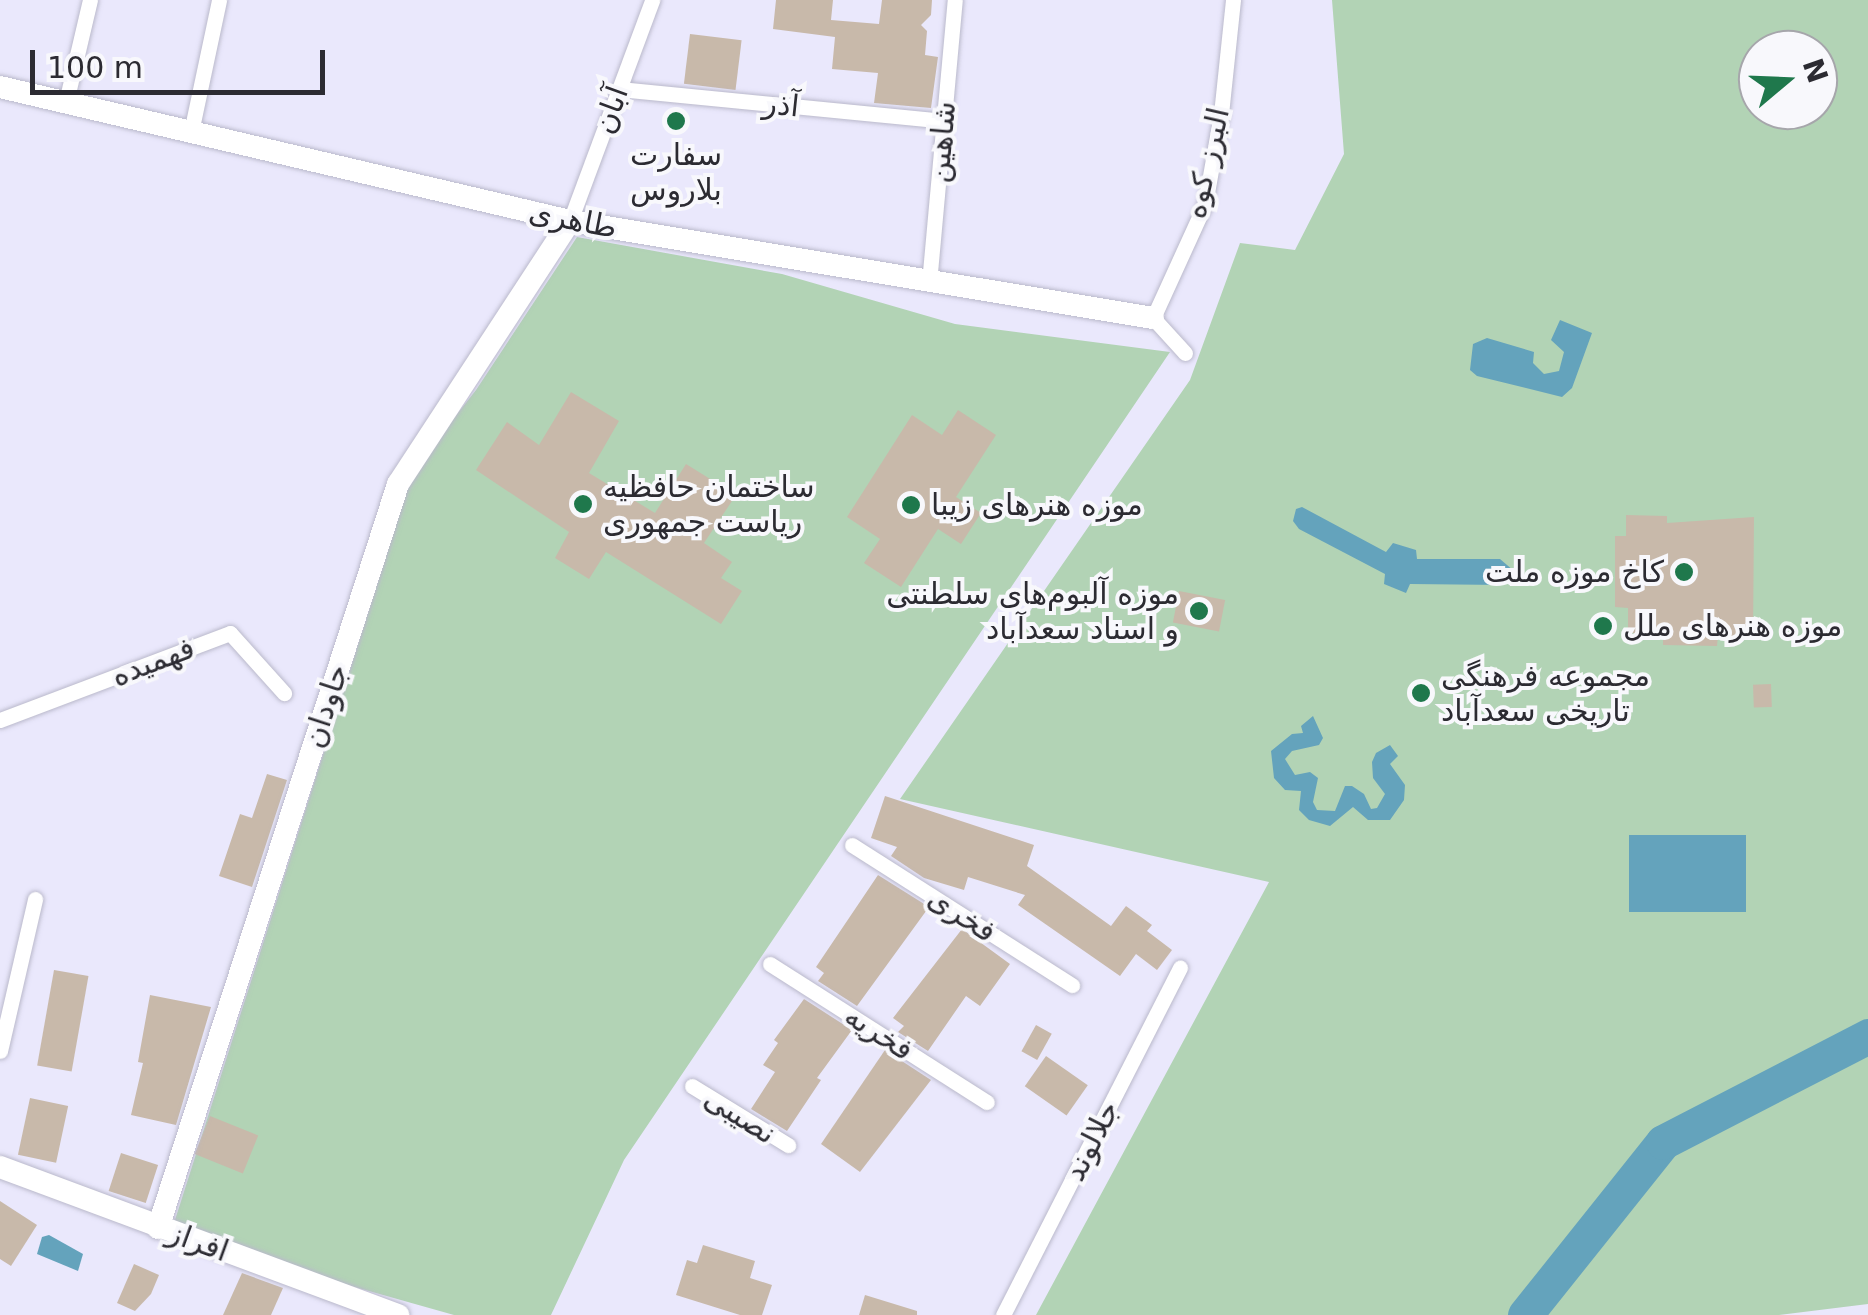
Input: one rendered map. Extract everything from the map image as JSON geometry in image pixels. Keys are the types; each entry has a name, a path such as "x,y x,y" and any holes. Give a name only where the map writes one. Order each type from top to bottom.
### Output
{"street":[{"path":"66,102 90,0"},
{"path":"191,132 219,0"},
{"name":"آبان","path":"570,221 652,0"},
{"name":"شاهین","path":"929,283 955,0"},
{"name":"البرز کوه","path":"1153,318 1205,204 1221,114 1233,0"},
{"name":"طاهری","path":"0,87 570,221 1153,318"},
{"name":"آذر","path":"619,90 944,121"},
{"name":"جاودان","path":"158,1228 398,484 570,221"},
{"path":"1153,318 1185,353"},
{"name":"فهمیده","path":"0,720 230,633 284,692"},
{"name":"فخری","path":"852,845 1072,986"},
{"path":"0,1051 34,898"},
{"name":"فخریه","path":"770,964 987,1102"},
{"name":"جلالوند","path":"1003,1315 1180,968"},
{"name":"نصیبی","path":"692,1086 788,1145"},
{"name":"افراز","path":"0,1167 398,1315"}],"green space":[{"name":"مجموعه فرهنگی تاریخی سعدآباد","path":"1332,0 1868,0 1868,1304 1779,1315 1036,1315 1269,882 900,799 1190,380 1240,243 1295,250 1344,154"},
{"path":"577,237 782,274 955,324 1170,352 624,1160 551,1315 454,1315 337,1282 174,1223 407,491 432,446 476,390"}],"water":[{"path":"1560,320 1592,333 1572,388 1562,397 1477,376 1470,370 1473,344 1487,338 1534,352 1533,363 1544,374 1559,371 1564,352 1551,340"},
{"path":"1302,507 1386,552 1393,543 1416,550 1417,559 1500,559 1514,571 1503,585 1410,584 1406,593 1384,584 1385,574 1299,529 1293,521 1296,509"},
{"path":"1313,716 1323,738 1319,745 1292,751 1285,759 1295,775 1310,772 1318,778 1313,802 1317,810 1335,811 1345,786 1364,794 1371,809 1377,808 1385,794 1373,778 1372,762 1376,753 1390,745 1398,756 1390,764 1405,785 1404,800 1390,820 1368,820 1353,807 1330,826 1309,820 1299,810 1301,791 1285,790 1274,778 1271,751 1292,734 1303,733 1301,726"},
{"path":"1629,835 1746,835 1746,912 1629,912"},
{"path":"49,1235 83,1254 78,1271 37,1254 42,1237"}],"building":[{"path":"776,0 833,0 831,20 879,24 882,0 932,0 931,15 921,25 927,31 925,55 938,57 931,108 874,103 878,73 832,69 835,37 773,29"},
{"path":"690,34 742,40 736,90 684,84"},
{"name":"ساختمان حافظیه ریاست جمهوری","path":"571,392 619,421 589,473 655,513 686,464 736,495 704,543 732,562 721,578 742,591 721,624 606,552 589,579 555,558 569,532 476,470 507,422 539,445"},
{"name":"موزه هنرهای زیبا","path":"958,410 996,435 956,497 981,513 961,544 938,529 901,587 864,563 880,539 847,517 912,415 942,435"},
{"name":"کاخ موزه ملت","path":"1626,515 1667,516 1667,523 1754,517 1753,636 1718,636 1717,646 1663,645 1663,634 1628,633 1628,608 1615,607 1615,536 1626,536"},
{"name":"موزه آلبوم‌های سلطنتی و اسناد سعدآباد","path":"1179,591 1225,600 1219,631 1173,622"},
{"path":"1771,684 1772,707 1754,708 1753,685"},
{"path":"267,774 287,780 252,887 219,876 240,814 252,818"},
{"path":"885,796 1034,845 1027,866 1111,926 1126,906 1152,925 1147,931 1172,950 1157,970 1136,954 1120,976 1018,905 1025,895 968,877 964,890 924,878 891,856 897,847 871,838"},
{"path":"878,875 929,907 857,1006 818,981 824,973 816,967"},
{"path":"962,929 1010,964 980,1006 966,996 928,1051 898,1032 904,1026 893,1018"},
{"path":"54,970 88,976 72,1072 37,1066"},
{"path":"150,995 211,1007 176,1125 131,1115 143,1063 138,1062"},
{"path":"804,999 852,1030 817,1078 821,1080 787,1131 751,1109 775,1072 763,1065 778,1043 774,1040"},
{"path":"1036,1025 1052,1034 1037,1060 1021,1051"},
{"path":"885,1050 931,1080 860,1172 821,1144"},
{"path":"1046,1056 1088,1085 1067,1116 1025,1086"},
{"path":"30,1098 68,1106 56,1163 18,1155"},
{"path":"210,1116 258,1135 243,1173 195,1154"},
{"path":"121,1153 158,1165 146,1203 109,1191"},
{"path":"0,1201 37,1225 11,1266 0,1259"},
{"path":"703,1245 755,1261 750,1278 772,1285 762,1315 740,1315 676,1295 687,1260 697,1263"},
{"path":"134,1264 159,1275 151,1294 135,1311 117,1303"},
{"path":"242,1273 283,1288 271,1315 223,1315"},
{"path":"865,1295 917,1311 917,1315 859,1315"}],"waterway":[{"path":"1525,1315 1663,1142 1868,1036"}],"place":[{"name":"سفارت بلاروس","path":"676,121"},
{"name":"ساختمان حافظیه ریاست جمهوری","path":"583,504"},
{"name":"موزه هنرهای زیبا","path":"911,505"},
{"name":"کاخ موزه ملت","path":"1684,572"},
{"name":"موزه آلبوم‌های سلطنتی و اسناد سعدآباد","path":"1199,611"},
{"name":"موزه هنرهای ملل","path":"1603,626"},
{"name":"مجموعه فرهنگی تاریخی سعدآباد","path":"1421,693"}]}
